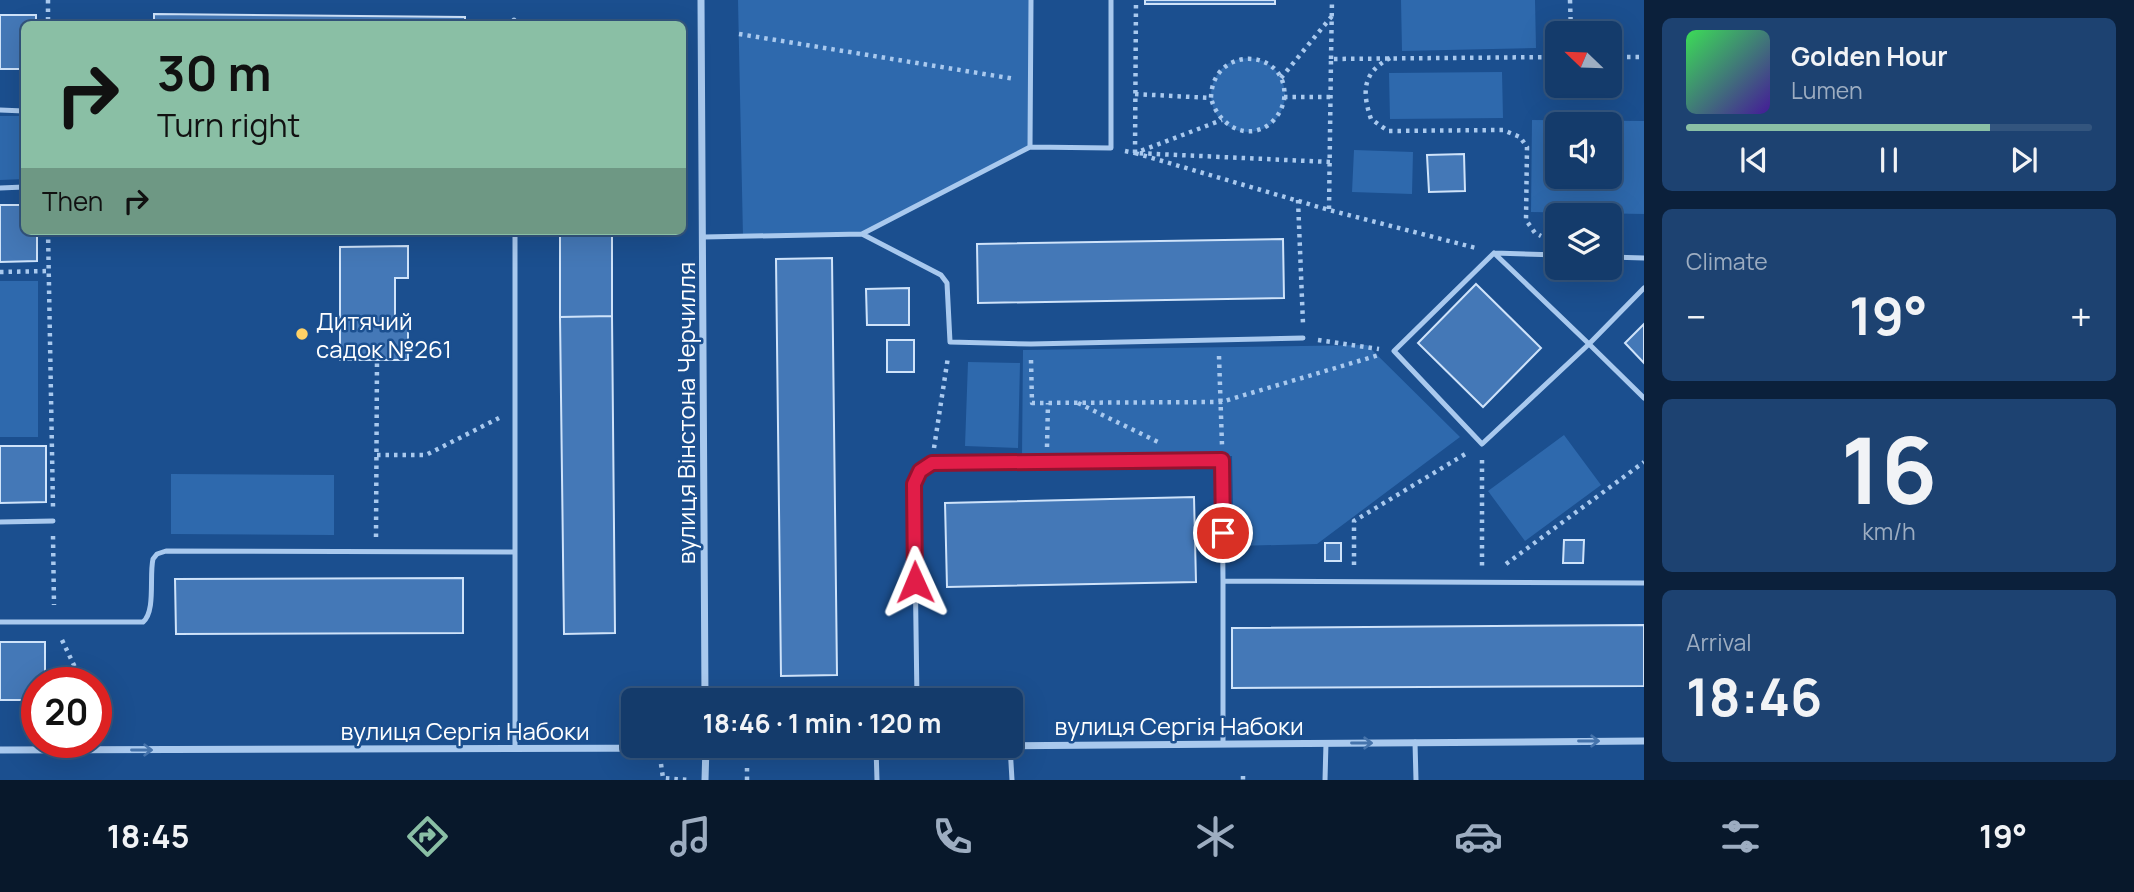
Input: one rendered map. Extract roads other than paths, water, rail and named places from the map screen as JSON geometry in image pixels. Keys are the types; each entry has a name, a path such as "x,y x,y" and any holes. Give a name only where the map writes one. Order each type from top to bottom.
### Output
{"street":[{"name":"вулиця Вінстона Черчилля","path":"701,0 705,688"},
{"name":"вулиця Сергія Набоки","path":"1023,746 1644,741"},
{"name":"вулиця Сергія Набоки","path":"0,750 621,748"},
{"path":"705,780 706,758"}],"lane":[{"path":"1030,147 1031,0"},
{"path":"704,237 862,234 1030,147 1111,148 1111,0"},
{"path":"0,110 21,111"},
{"path":"0,188 21,187"},
{"path":"862,234 941,275 947,283 950,342 1031,344 1303,338"},
{"path":"515,235 515,749"},
{"path":"1545,255 1494,253 1394,351 1482,444 1589,344 1644,288"},
{"path":"1494,253 1644,398"},
{"path":"1622,257 1644,258"},
{"path":"916,688 914,484 920,471 932,463 1222,460 1223,744"},
{"path":"0,522 53,521"},
{"path":"0,622 143,622 148,617 150,608 153,559 157,554 166,551 515,552"},
{"path":"1223,581 1644,583"},
{"path":"1325,780 1326,743"},
{"path":"1415,743 1416,780"},
{"path":"876,758 877,780"},
{"path":"1011,758 1012,780"}],"place":[{"name":"Дитячий садок №261","path":"302,334"}]}
